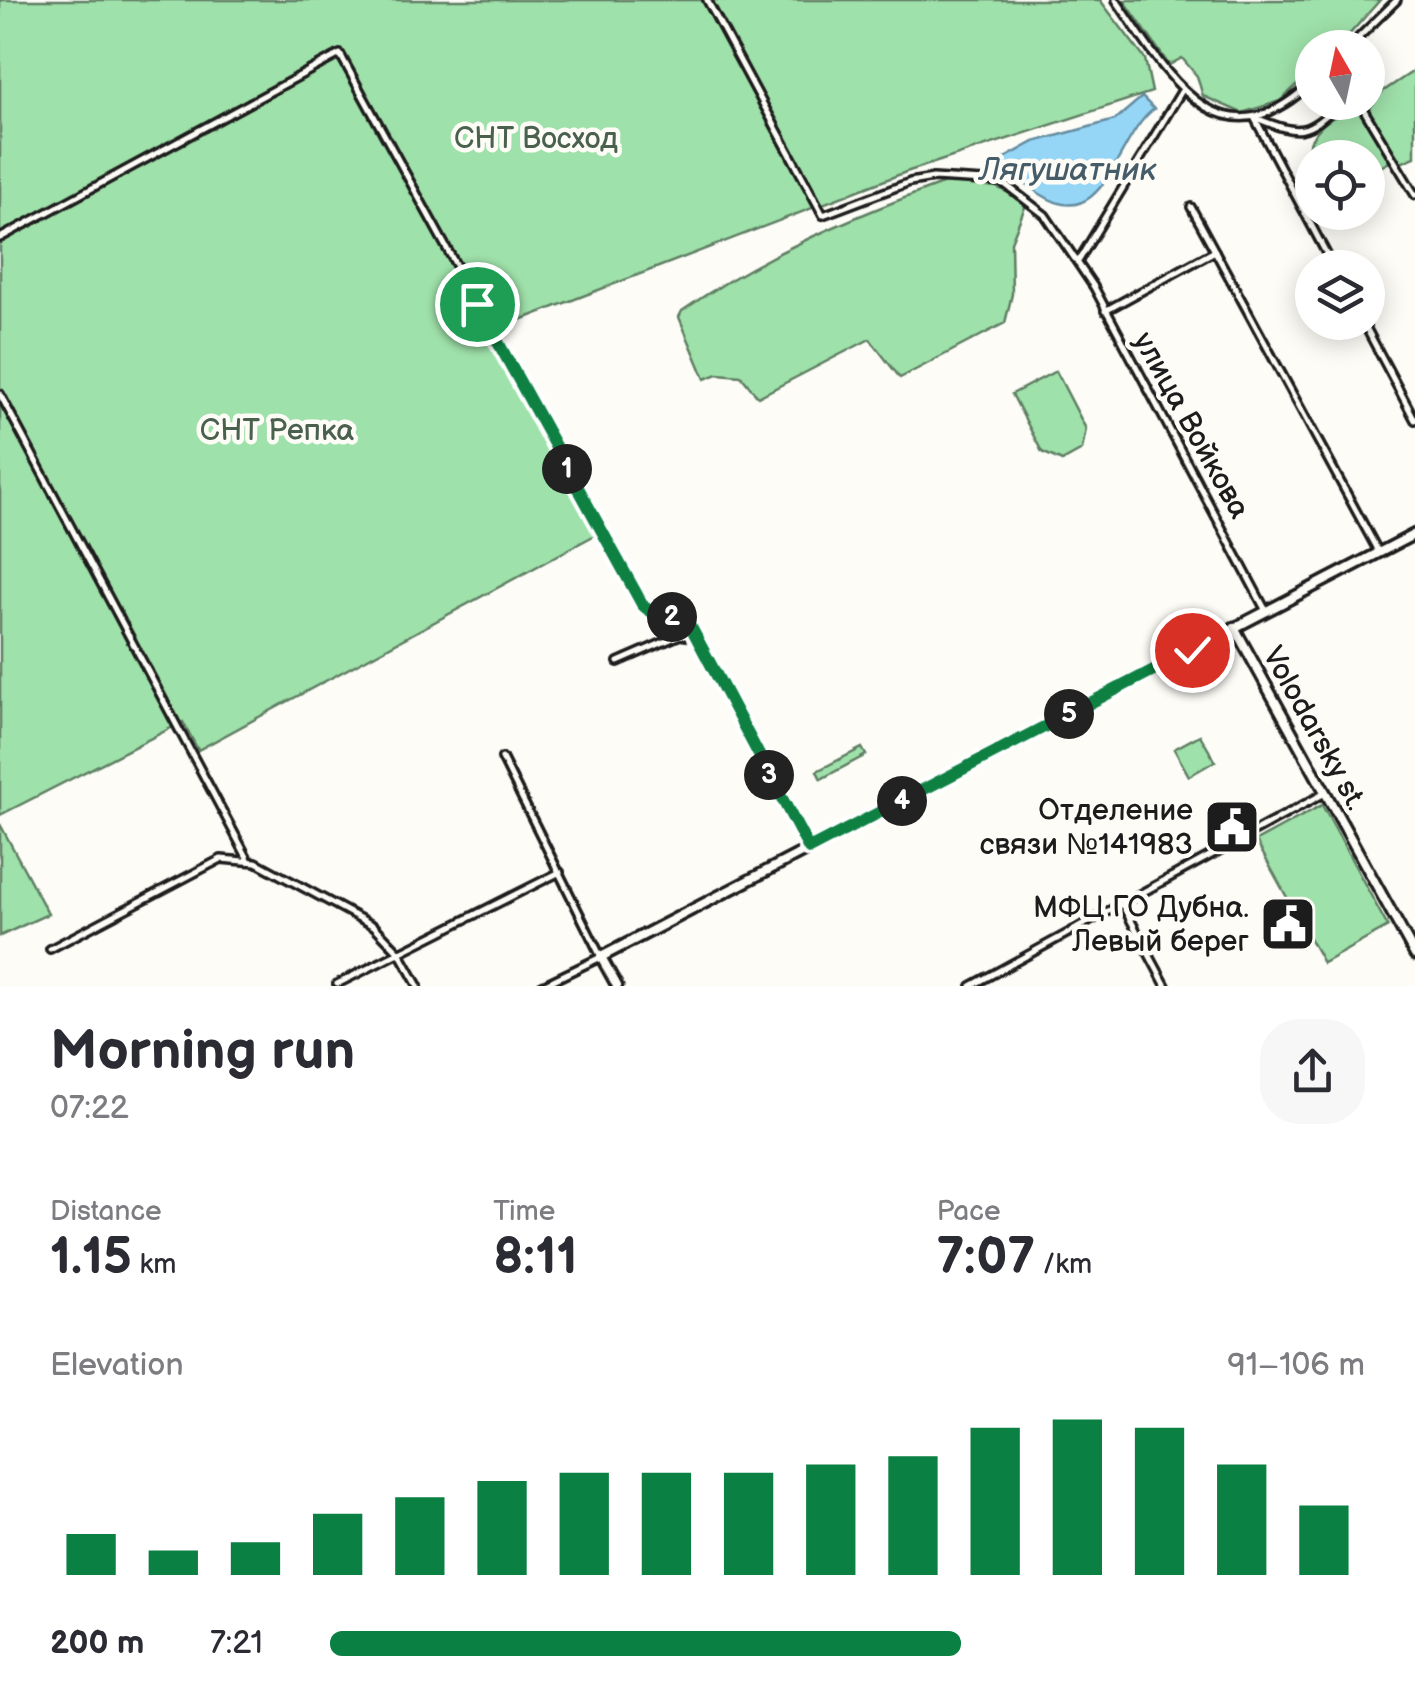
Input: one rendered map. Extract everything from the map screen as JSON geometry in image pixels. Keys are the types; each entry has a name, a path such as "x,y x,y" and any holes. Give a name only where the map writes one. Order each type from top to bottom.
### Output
{"main road":[{"path":"616,986 601,957 1415,534"},
{"name":"Volodarsky st.","path":"1234,628 1415,955"}],"street":[{"name":"улица Войкова","path":"708,0 823,215 910,182 1002,182 1045,215 1078,260 1266,611"},
{"path":"1116,0 1181,92 1216,110 1254,117 1292,132 1308,131 1321,120"},
{"path":"1366,30 1397,0"},
{"path":"0,238 340,54 642,604 649,612 673,617 692,629 809,849"},
{"path":"1078,260 1181,92"},
{"path":"1254,117 1274,112 1295,95"},
{"path":"1254,117 1324,250"},
{"path":"1370,120 1415,195"},
{"path":"1190,207 1379,552"},
{"path":"1105,312 1215,251"},
{"path":"1373,340 1415,420"},
{"path":"0,394 248,859"},
{"path":"618,662 680,636 696,639"},
{"path":"502,758 601,957 541,986"},
{"path":"970,986 1326,792"},
{"path":"50,949 221,859 248,859 374,926 399,952 418,986"},
{"path":"337,984 560,872"},
{"path":"1122,904 1166,986"}],"green space":[{"path":"0,0 1100,0 1145,59 1152,92 906,172 510,324 508,314 486,326 588,513 595,535 198,750 183,722 0,815"},
{"path":"1124,0 1380,0 1353,30 1295,30 1295,87 1280,101 1242,113 1203,96 1197,76 1182,58 1169,65"},
{"path":"1415,70 1415,157 1385,164 1385,140 1312,140 1329,120 1385,120 1385,90"},
{"path":"953,180 986,182 1027,202 1011,242 1012,294 1005,323 900,378 870,339 758,397 741,376 718,374 705,379 679,317 682,311 813,236"},
{"path":"1056,371 1086,429 1082,450 1062,461 1042,452 1012,394"},
{"path":"1200,735 1215,761 1189,776 1174,749"},
{"path":"862,748 866,755 821,779 817,771"},
{"path":"1322,805 1388,927 1323,963 1256,841"},
{"path":"0,824 48,914 0,936"}],"water":[{"name":"Лягушатник","path":"1142,97 1154,109 1141,122 1108,177 1081,203 1063,204 1042,195 1020,180 1003,159 1034,142 1115,120"}],"place":[{"name":"Отделение связи №141983","path":"1232,827"},
{"name":"МФЦ ГО Дубна. Левый берег","path":"1288,924"}],"route":[{"path":"477,304 642,604 649,612 673,617 692,629 809,849 1192,650"}],"park label":[{"name":"СНТ Восход","path":"536,138"},
{"name":"СНТ Репка","path":"277,430"}]}
